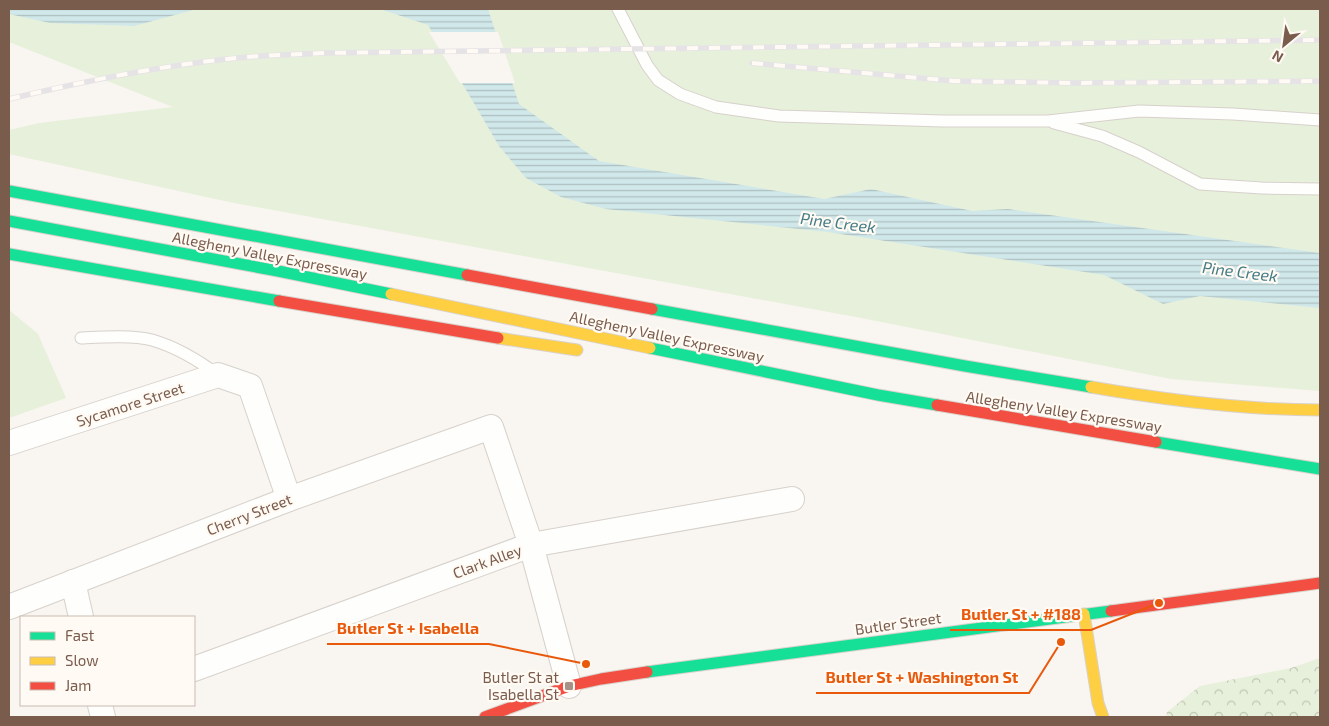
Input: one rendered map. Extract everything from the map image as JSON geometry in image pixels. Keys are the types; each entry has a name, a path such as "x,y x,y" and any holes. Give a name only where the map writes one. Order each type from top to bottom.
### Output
{"main road":[{"name":"Allegheny Valley Expressway","path":"9,192 964,366 1138,395 1280,410 1320,410"},
{"name":"Allegheny Valley Expressway","path":"9,221 278,270 878,395 1320,468"},
{"path":"9,254 432,328 587,351"},
{"path":"664,363 878,395"},
{"name":"Butler Street","path":"485,717 569,686 601,679 1320,583"},
{"path":"1084,614 1098,703 1103,717"}],"street":[{"path":"218,375 250,386 289,499"},
{"name":"Sycamore Street","path":"9,443 218,375"},
{"name":"Cherry Street","path":"9,607 289,499 491,427 531,545"},
{"name":"Clark Alley","path":"195,669 531,545 792,499"},
{"path":"531,545 569,686"},
{"path":"73,582 81,616"}],"lane":[{"path":"618,9 646,64 658,80 680,94 716,107 779,116 943,121 1048,121 1139,111 1233,114 1320,120"},
{"path":"1048,121 1102,136 1139,152 1200,184 1262,188 1320,188"},
{"path":"81,338 107,336 151,340 194,357 218,375"}],"green space":[{"path":"9,9 1320,9 1320,391 1171,379 856,317 229,202 9,154 9,130 39,123 173,107 9,42"},
{"path":"9,310 38,334 66,398 9,418"},
{"path":"1320,658 1320,717 1166,717 1167,712 1200,686 1291,668"}],"water":[{"path":"9,9 197,9 134,26 50,23 9,14"},
{"name":"Pine Creek","path":"380,9 488,9 519,104 599,161 824,199 871,189 972,211 1008,209 1320,253 1320,308 1200,296 1163,304 1104,275 828,232 606,209 561,197 526,178 499,146 428,25"}],"pier":[{"path":"429,32 498,32 515,83 460,83"}],"railway":[{"path":"9,99 90,81 199,62 323,53 1320,40"},
{"path":"752,63 954,81 1071,83 1320,81"}],"traffic: fast":[{"path":"9,191 467,275"},
{"path":"9,221 391,294"},
{"path":"9,254 279,301"},
{"path":"652,309 1091,387"},
{"path":"650,348 878,395 937,405"},
{"path":"1156,442 1320,469"},
{"path":"647,672 1111,611"}],"traffic: slow":[{"path":"391,294 650,348"},
{"path":"498,338 577,350"},
{"path":"1091,387 1205,403 1291,410 1320,410"},
{"path":"1084,614 1098,703 1103,717"}],"traffic: jam":[{"path":"467,275 652,309"},
{"path":"279,301 498,338"},
{"path":"937,405 1156,442"},
{"path":"1111,611 1320,583"},
{"path":"485,717 569,686 647,672"}],"place":[{"name":"Butler St + #188","path":"1159,603"},
{"name":"Butler St + Washington St","path":"1061,642"},
{"name":"Butler St + Isabella","path":"586,664"},
{"name":"Butler St at Isabella St","path":"569,686"}]}
